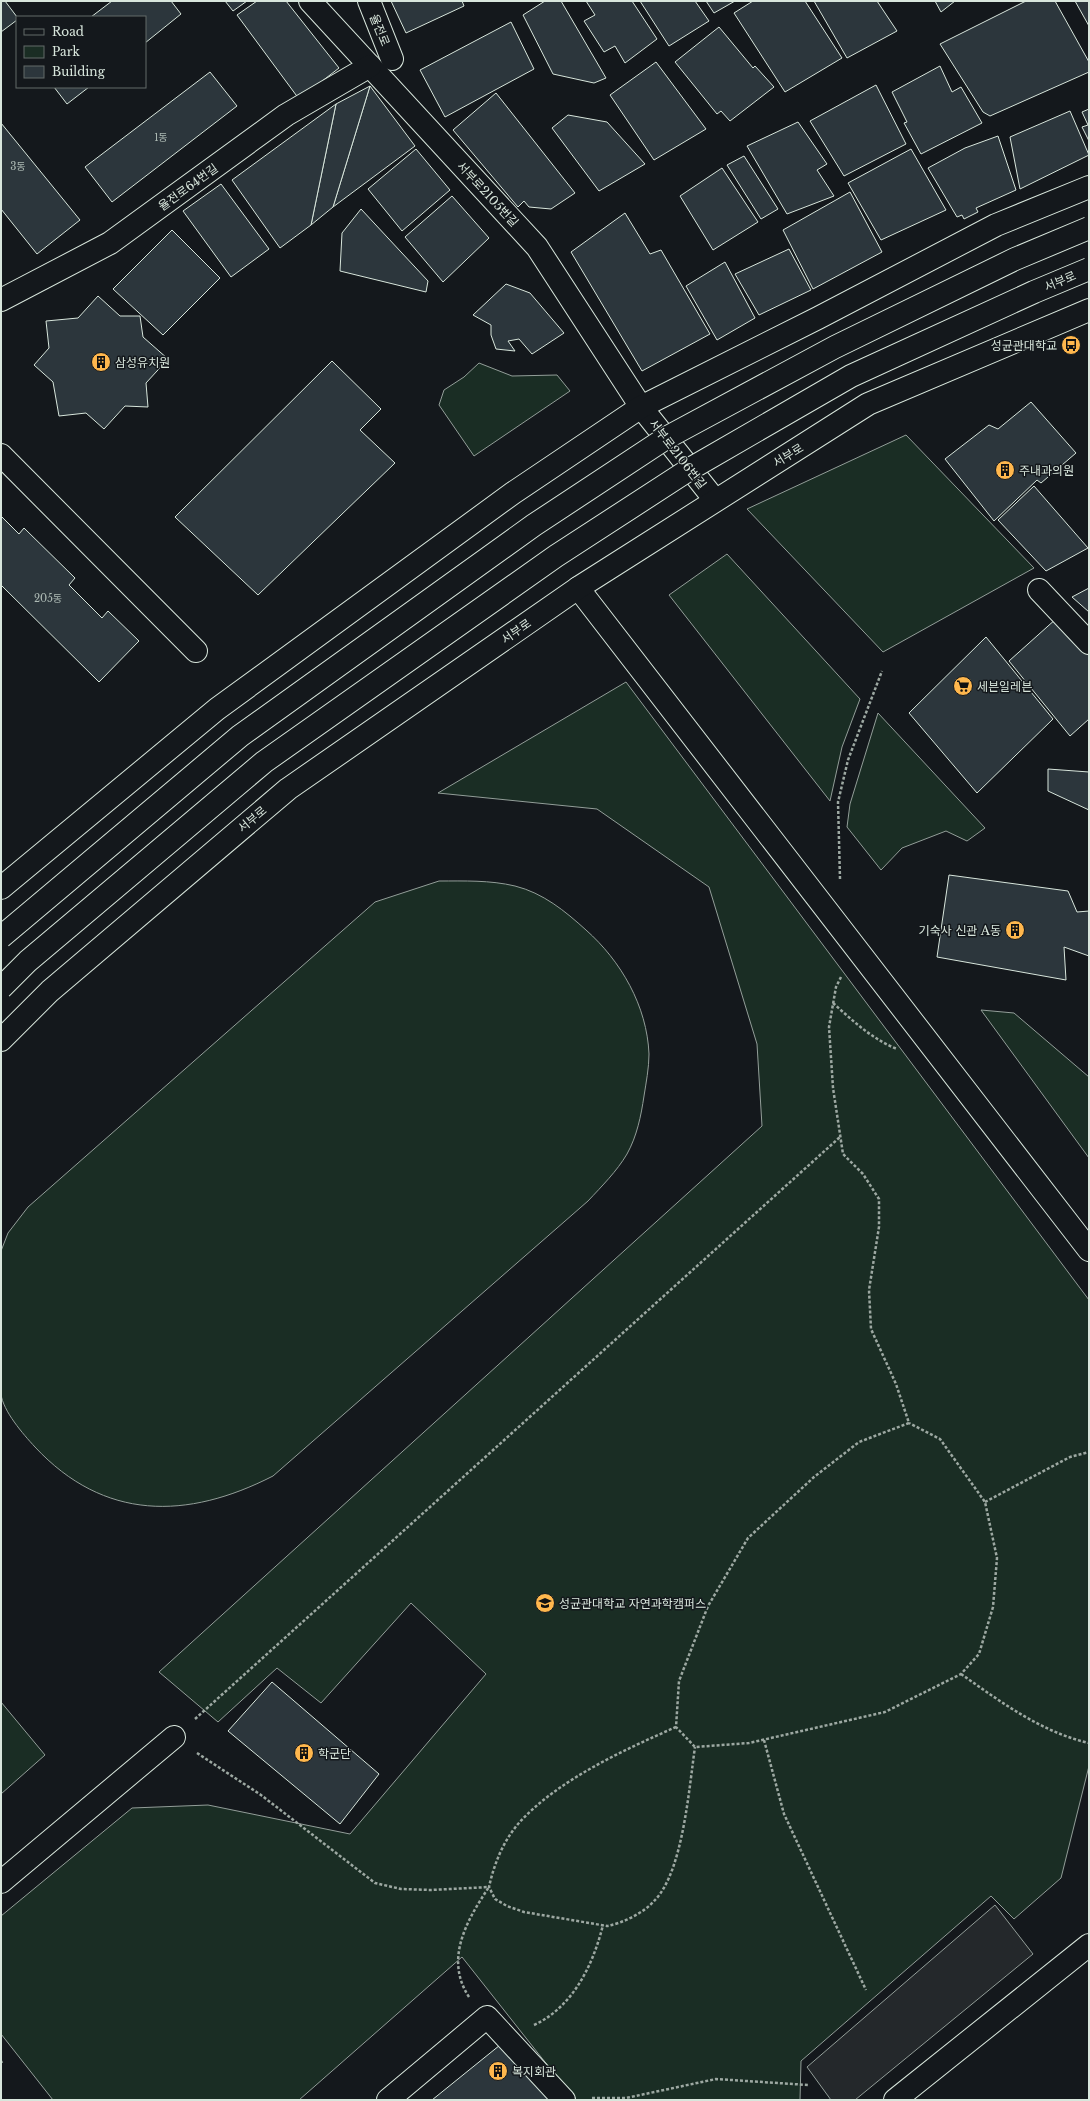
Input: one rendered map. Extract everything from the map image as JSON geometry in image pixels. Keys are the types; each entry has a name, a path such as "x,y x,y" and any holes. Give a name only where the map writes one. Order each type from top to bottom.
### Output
{"street":[{"name":"서부로2105번길","path":"310,1 537,247 641,407"},
{"name":"율전로","path":"369,1 392,59"},
{"name":"율전로64번길","path":"1,300 110,243 286,115 370,66"},
{"path":"1,888 217,709 513,493 641,407 818,318 996,225 1089,187"},
{"path":"1,937 240,736 534,525 666,438 835,347 1015,259 1089,228"},
{"name":"서부로","path":"1,988 28,961 264,762 556,556 690,469 851,376 1089,269"},
{"name":"서부로","path":"1,1040 50,991 288,789 578,588 868,404 1089,310"},
{"name":"서부로2106번길","path":"641,407 715,500"},
{"path":"1,455 196,651"},
{"path":"578,588 1089,1250"},
{"path":"1039,590 1089,643"},
{"path":"1,1882 174,1737"},
{"path":"895,2100 1089,1945"},
{"path":"388,2100 487,2017 563,2100"}],"path":[{"path":"840,881 838,802 848,760 882,671"},
{"path":"695,1747 749,1743 885,1712 961,1674 979,1654 993,1607 997,1558 985,1502 940,1439 909,1423 896,1384 871,1330 869,1290 879,1227 879,1199 863,1174 844,1154 833,1088 829,1027 836,987 857,948"},
{"path":"833,1003 865,1032 884,1044 923,1060 937,1052"},
{"path":"489,1887 409,1889 375,1883 260,1795 174,1737 841,1137"},
{"path":"695,1747 676,1727 679,1681 708,1606 748,1538 814,1477 859,1442 909,1423"},
{"path":"985,1502 1070,1456 1089,1452"},
{"path":"961,1674 1013,1710 1067,1738 1089,1743"},
{"path":"603,1925 597,1946 580,1982 561,2007 549,2016 527,2028 512,2027 487,2017 478,2010 466,1993 459,1972 458,1954 468,1921 489,1887 498,1856 518,1824 540,1803 594,1767 625,1750 676,1727"},
{"path":"764,1740 784,1814 866,1990"},
{"path":"489,1887 495,1898 507,1906 524,1912 603,1925 616,1924 643,1910 656,1900 671,1873 680,1838 695,1747"},
{"path":"563,2100 626,2098 716,2079 808,2085"}],"green space":[{"path":"479,363 512,376 557,375 570,391 474,456 439,405 444,390 464,377"},
{"path":"906,435 1034,568 883,652 747,509"},
{"path":"727,554 860,699 842,747 830,801 669,595"},
{"path":"626,682 1089,1300 1089,1766 1061,1878 1014,1919 991,1896 801,2061 800,2100 575,2100 462,1957 299,2100 53,2100 1,2034 1,1916 132,1808 208,1805 350,1834 486,1674 411,1603 321,1703 277,1668 218,1722 159,1672 762,1126 757,1044 709,887 597,809 438,793"},
{"path":"878,713 985,828 967,841 946,831 902,848 881,870 847,827 850,804"},
{"path":"439,881 477,881 496,883 515,886 535,893 562,910 586,930 599,942 621,970 630,986 643,1019 649,1054 640,1118 636,1133 627,1154 614,1172 588,1201 273,1476 241,1490 209,1500 178,1506 148,1506 118,1500 89,1489 62,1471 35,1447 14,1422 5,1408 1,1394 1,1251 8,1233 28,1207 375,902"},
{"path":"981,1010 1014,1013 1089,1077 1089,1158"},
{"path":"1,1702 45,1755 1,1794"}],"shaded area":[{"path":"995,1905 1033,1954 855,2100 831,2100 807,2067"}],"building":[{"path":"1,1 5,1 16,16 16,21 1,32"},
{"path":"112,1 171,1 181,14 146,42 146,16 92,16"},
{"path":"225,1 247,1 233,11"},
{"path":"257,1 286,1 339,68 299,99 237,15"},
{"path":"391,1 462,1 464,6 406,33"},
{"path":"545,1 561,1 606,78 594,83 553,74 523,15"},
{"path":"586,1 632,1 657,39 625,63 615,46 604,52 584,21 595,15"},
{"path":"640,1 695,1 709,21 669,46"},
{"path":"706,1 735,1 714,13"},
{"path":"753,1 805,1 842,58 785,92 734,13"},
{"path":"814,1 877,1 897,31 847,58"},
{"path":"935,1 955,1 941,12"},
{"path":"1026,1 1055,1 1089,62 1089,72 990,116 983,112 940,44"},
{"path":"1075,1 1089,1 1089,26"},
{"path":"511,22 534,69 445,117 420,70"},
{"path":"719,27 753,68 755,66 774,87 730,121 721,111 717,114 675,62"},
{"path":"656,62 706,129 654,160 610,95"},
{"path":"940,66 952,92 961,87 982,123 921,154 904,123 907,122 892,92"},
{"path":"210,72 237,106 112,202 85,167"},
{"path":"876,85 906,144 844,176 810,121"},
{"path":"370,86 415,146 333,207"},
{"path":"370,86 333,207 311,225 336,104"},
{"path":"55,88 88,88 67,104"},
{"path":"496,93 575,193 551,209 529,207 524,201 518,207 453,130"},
{"path":"336,104 311,225 280,248 232,180"},
{"path":"1089,109 1089,141 1082,127 1088,125 1082,112"},
{"path":"1070,111 1089,155 1020,189 1010,137"},
{"path":"568,115 607,122 645,164 599,191 552,128"},
{"path":"798,122 827,164 817,170 834,196 787,214 747,146"},
{"path":"1,123 80,220 37,254 1,209"},
{"path":"998,136 1016,190 976,208 978,212 964,219 962,215 957,217 928,168 965,148"},
{"path":"416,149 450,190 402,231 368,189"},
{"path":"911,149 946,210 881,240 848,183"},
{"path":"744,156 778,209 761,219 727,165"},
{"path":"722,168 758,222 713,250 680,196"},
{"path":"221,184 269,249 231,277 183,211"},
{"path":"850,192 882,252 813,289 783,230"},
{"path":"452,196 489,238 443,282 405,237"},
{"path":"361,209 428,281 426,292 340,271 342,233"},
{"path":"625,213 650,254 661,250 710,334 642,371 571,252"},
{"path":"172,230 220,278 163,335 113,289"},
{"path":"789,249 811,290 759,315 735,274"},
{"path":"725,262 755,318 717,340 686,286"},
{"path":"506,284 530,293 564,333 532,354 519,339 508,341 515,351 496,349 491,335 491,325 473,315"},
{"name":"삼성유치원","path":"98,296 120,316 140,316 143,337 168,359 146,383 148,407 125,406 104,429 86,413 59,416 53,382 34,365 49,348 46,321 78,318"},
{"path":"332,361 381,409 360,430 395,463 258,595 175,517"},
{"name":"주내과의원","path":"1031,402 1076,453 1041,483 1037,480 994,521 945,459 989,425 998,429"},
{"path":"1034,486 1088,548 1046,571 998,520"},
{"path":"1,516 19,534 24,528 75,578 69,585 102,618 108,611 139,641 99,682 1,585"},
{"path":"1089,588 1089,612 1072,597"},
{"path":"1057,618 1089,656 1089,719 1070,736 1009,661"},
{"path":"986,637 1053,719 977,793 909,713"},
{"path":"1048,769 1089,772 1089,810 1048,791"},
{"name":"기숙사 신관 A동","path":"949,875 1068,891 1077,912 1089,911 1089,956 1064,947 1066,980 937,957"},
{"name":"학군단","path":"272,1682 379,1774 340,1824 228,1731"},
{"name":"복지회관","path":"505,2041 553,2100 432,2100"}],"place":[{"name":"성균관대학교","path":"1071,345"},
{"name":"삼성유치원","path":"101,362"},
{"name":"주내과의원","path":"1005,470"},
{"name":"세븐일레븐","path":"963,686"},
{"name":"기숙사 신관 A동","path":"1015,930"},
{"name":"성균관대학교 자연과학캠퍼스","path":"545,1603"},
{"name":"학군단","path":"304,1753"},
{"name":"복지회관","path":"498,2071"}]}
